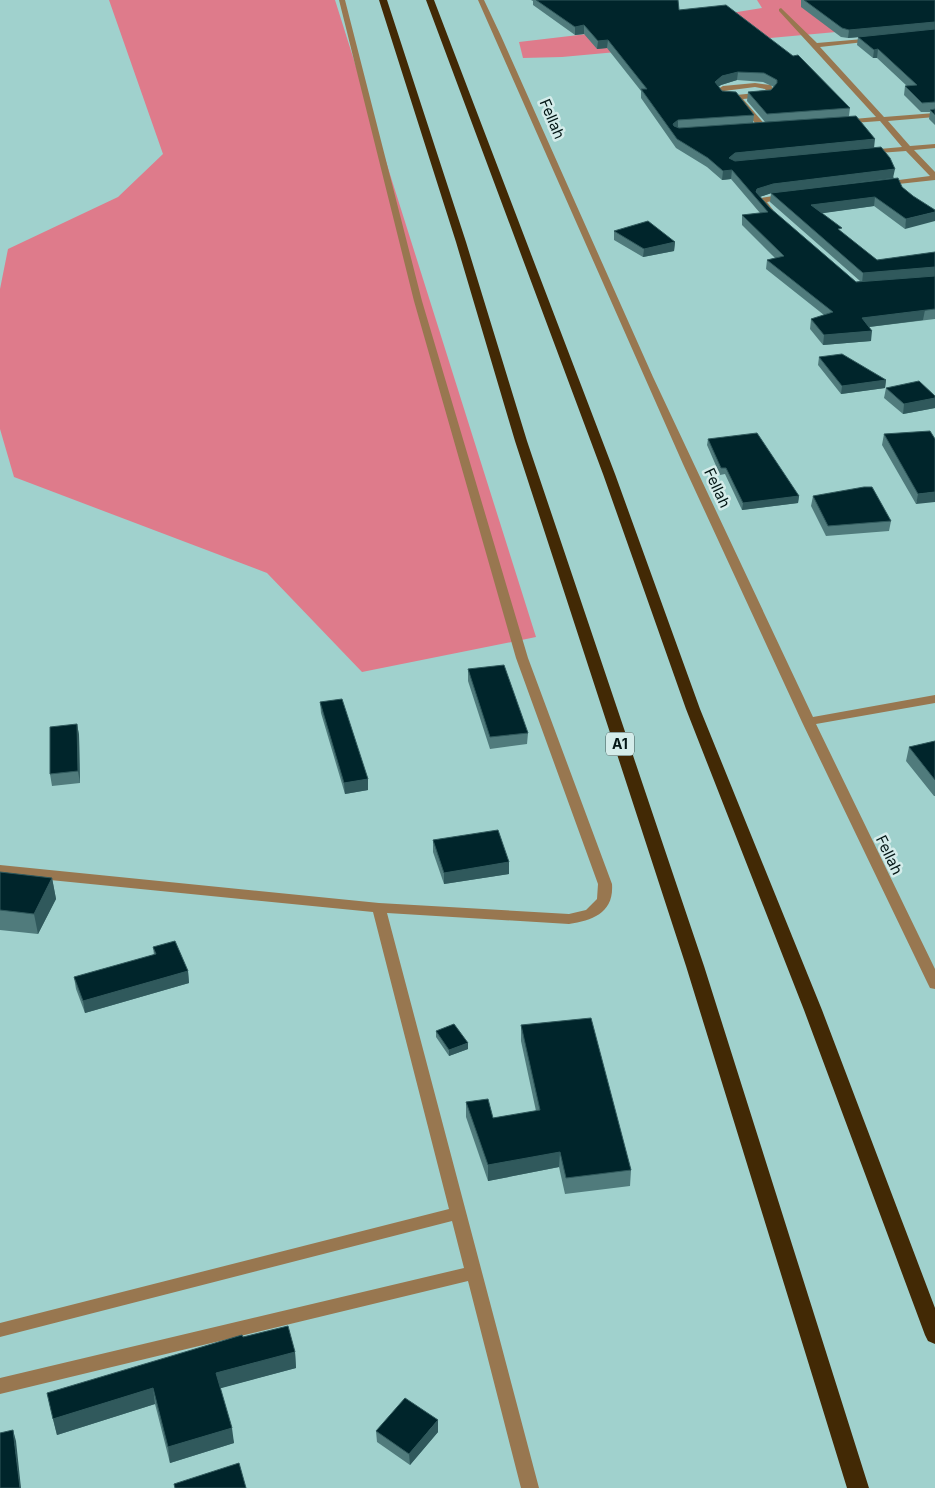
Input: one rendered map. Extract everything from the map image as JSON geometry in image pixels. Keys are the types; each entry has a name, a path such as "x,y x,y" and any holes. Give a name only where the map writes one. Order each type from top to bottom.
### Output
{"highway":[{"name":"A1","path":"383,0 464,251 521,441 695,966 858,1488"},
{"path":"430,0 609,474 693,709 813,1010 935,1335"}],"street":[{"path":"0,870 379,908 569,919 594,913 606,898 606,891 522,658 418,301 342,0"},
{"name":"Fellah","path":"482,0 608,288 808,722 935,984"},
{"path":"781,10 817,45 935,177"},
{"path":"817,45 886,38"},
{"path":"738,97 767,95 771,90 762,85 723,88 720,90 724,96 738,97 763,127"},
{"path":"832,122 935,115"},
{"path":"754,128 773,127"},
{"path":"859,153 935,146"},
{"path":"877,185 935,177"},
{"path":"773,214 761,200 791,195"},
{"path":"808,722 935,699"},
{"path":"379,908 530,1488"},
{"path":"0,1330 458,1213"},
{"path":"0,1386 474,1273"}],"shaded area":[{"path":"109,0 335,0 536,637 362,672 267,573 14,477 0,429 0,289 8,249 118,197 163,154"},
{"path":"757,0 935,0 935,23 562,57 523,58 519,42 638,28 762,8"}],"building":[{"path":"536,0 678,0 679,10 726,5 793,56 798,55 850,108 767,114 748,92 771,90 777,83 777,80 764,73 738,72 722,76 715,82 722,91 736,92 754,115 678,120 673,124 674,126 679,128 856,116 875,139 735,153 729,158 735,161 881,147 890,158 895,169 773,184 757,189 756,192 770,208 856,282 935,276 935,309 862,318 872,331 824,335 811,319 833,312 767,260 784,256 742,215 768,212 732,170 723,171 708,158 677,139 641,89 647,89 608,40 598,41 584,25 575,27"},
{"path":"804,0 935,0 935,22 849,30 842,28"},
{"path":"935,29 935,102 922,103 905,86 917,85 878,49 874,50 858,37"},
{"path":"898,178 902,187 935,210 935,212 906,219 875,197 811,205 842,228 838,229 877,260 935,252 935,267 863,273 771,193"},
{"path":"648,221 675,242 644,249 614,231"},
{"path":"842,354 886,380 842,386 819,357"},
{"path":"919,381 935,398 904,404 886,388"},
{"path":"930,431 935,439 935,492 918,494 884,434"},
{"path":"757,433 799,496 743,503 726,468 721,468 708,439"},
{"path":"872,487 891,521 828,526 813,496"},
{"path":"504,665 528,733 490,737 468,669"},
{"path":"342,699 368,779 344,783 320,702"},
{"path":"77,724 78,771 50,774 50,727"},
{"path":"935,741 935,780 909,747"},
{"path":"498,830 509,862 444,873 433,840"},
{"path":"0,872 52,878 34,914 0,910"},
{"path":"175,941 188,971 83,1001 74,977 156,954 153,947"},
{"path":"591,1018 631,1170 566,1178 560,1152 488,1165 466,1102 488,1099 493,1118 540,1110 521,1025"},
{"path":"454,1024 468,1043 449,1050 436,1031"},
{"path":"288,1326 295,1352 216,1373 232,1428 168,1447 153,1388 53,1419 47,1393 242,1335 243,1337"},
{"path":"405,1398 438,1420 409,1454 376,1431"},
{"path":"13,1430 20,1488 0,1488 0,1433"},
{"path":"239,1463 246,1488 175,1488 174,1484"}]}
